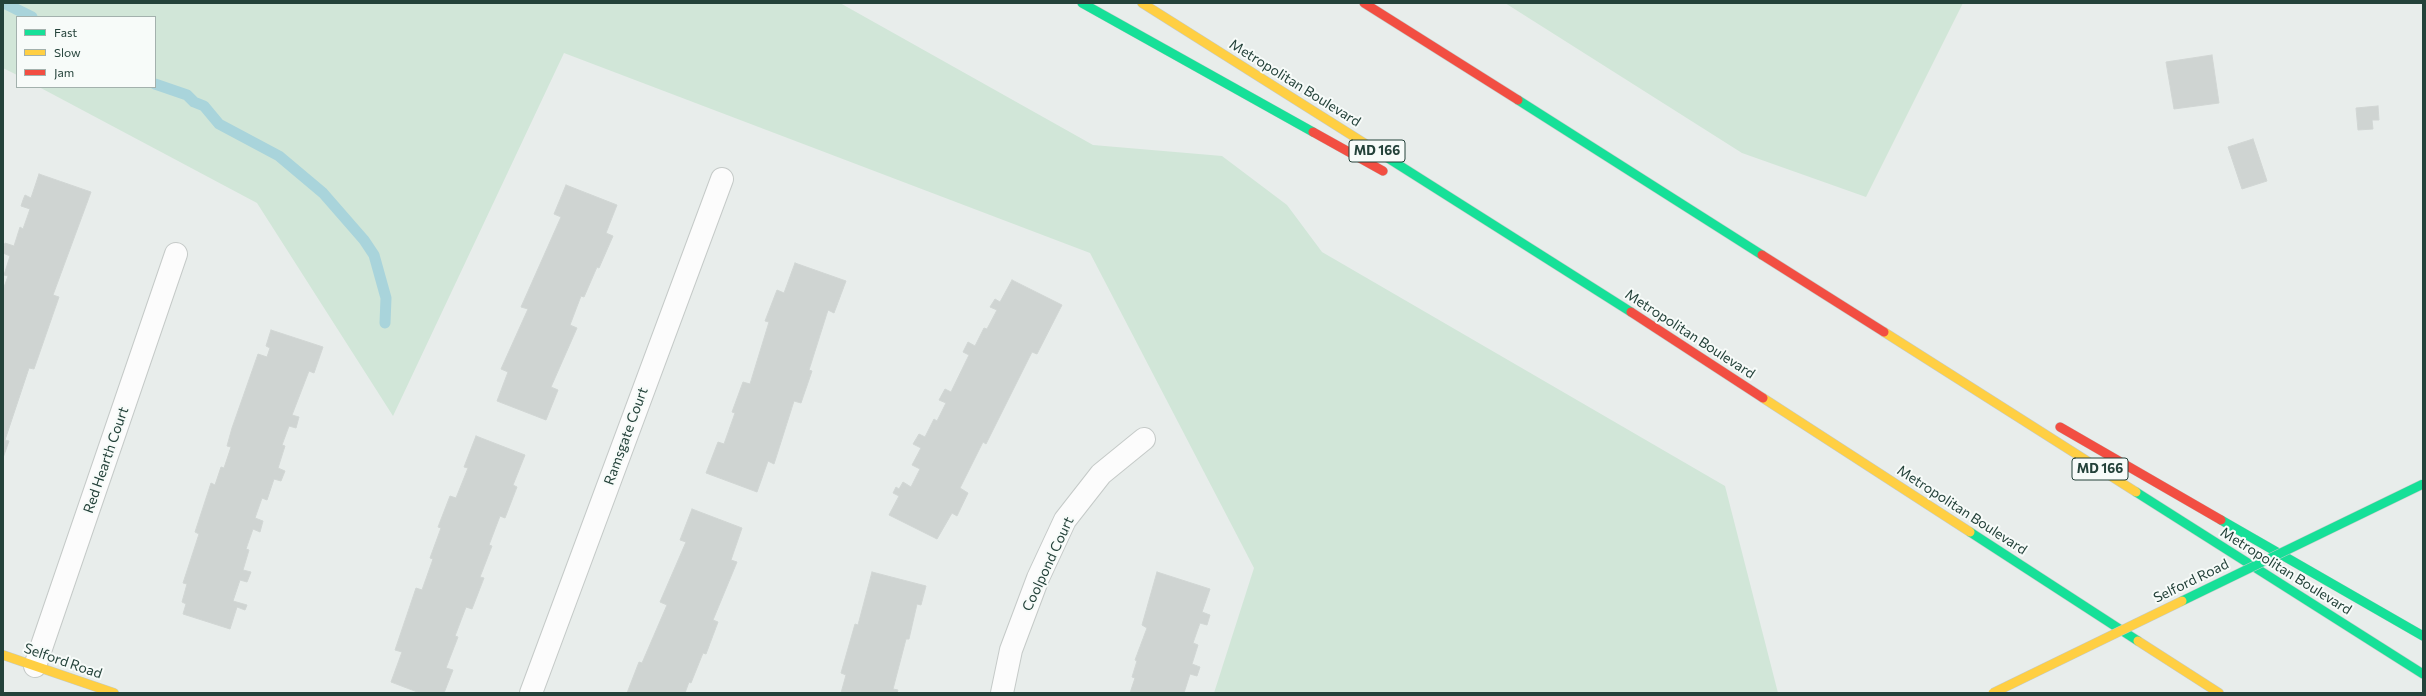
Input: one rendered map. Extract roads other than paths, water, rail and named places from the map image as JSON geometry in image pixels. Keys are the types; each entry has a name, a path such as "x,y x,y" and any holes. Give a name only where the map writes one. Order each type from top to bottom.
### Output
{"main road":[{"path":"1082,3 1388,174"},
{"name":"Metropolitan Boulevard","path":"1142,3 1611,299 2219,693"},
{"name":"Metropolitan Boulevard","path":"1364,3 2423,674"},
{"path":"1444,205 1611,299"},
{"path":"1777,264 1970,375"},
{"path":"2052,422 2423,636"},
{"name":"Selford Road","path":"1993,693 2423,484"},
{"name":"Selford Road","path":"3,655 114,693"}],"street":[{"name":"Ramsgate Court","path":"531,693 722,179"},
{"name":"Red Hearth Court","path":"35,666 176,254"},
{"name":"Coolpond Court","path":"1002,693 1011,650 1038,578 1065,520 1101,474 1144,439"}],"waterway":[{"path":"4,3 30,16"},
{"path":"156,84 187,95 194,102 204,106 219,124 279,156 323,193 364,240 374,255 386,298 385,323"}]}
